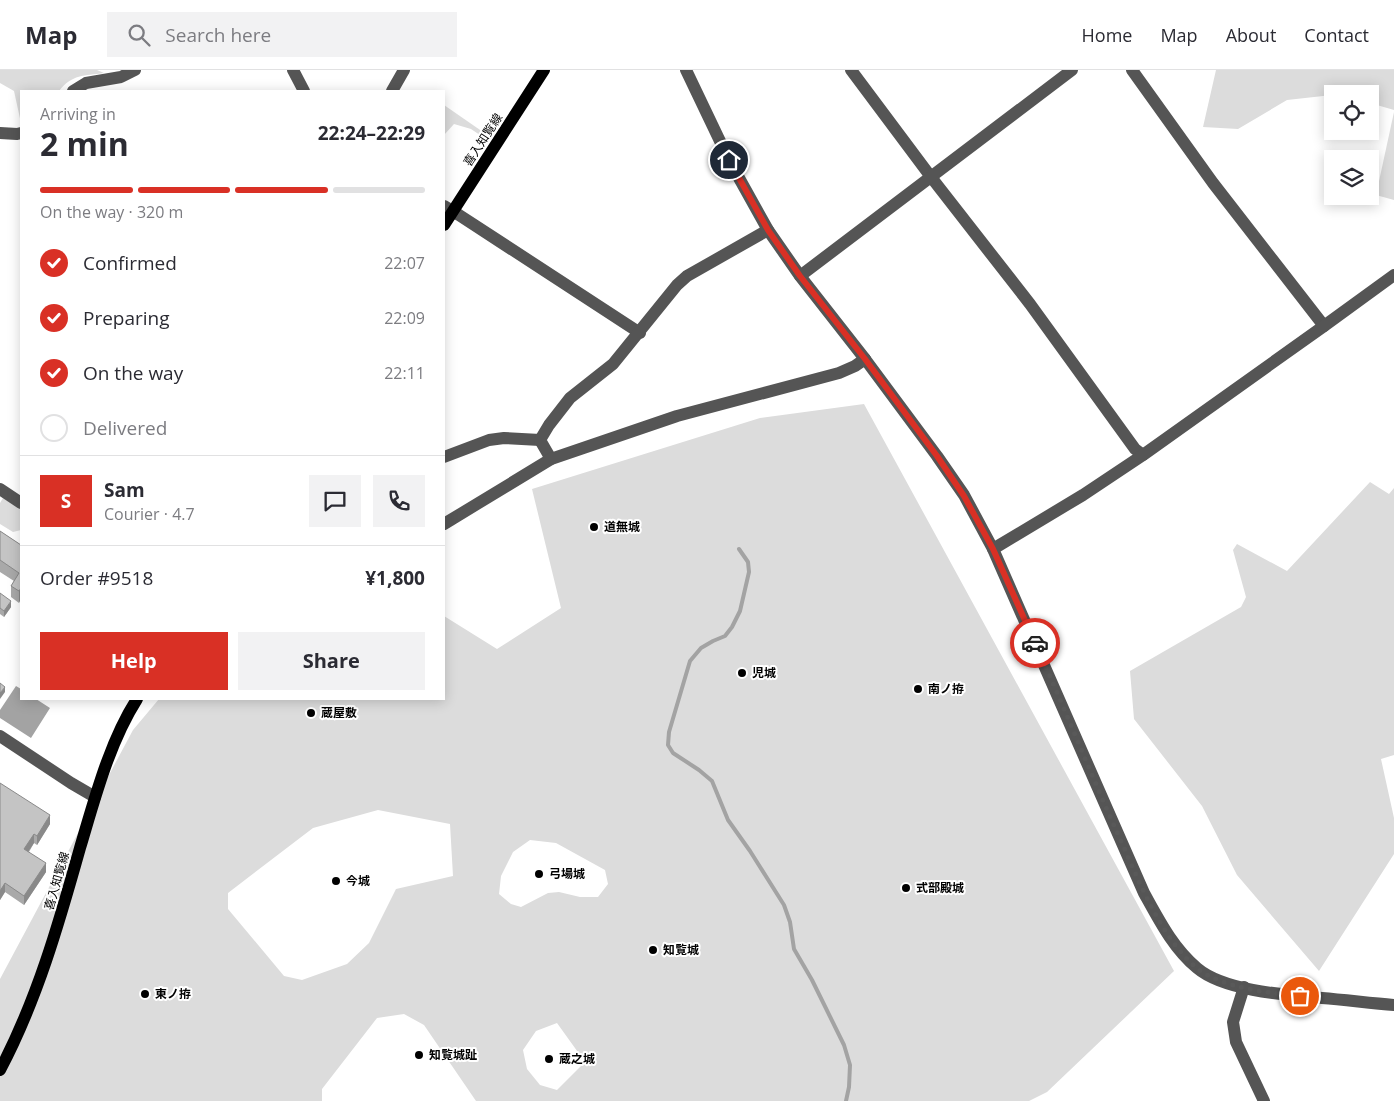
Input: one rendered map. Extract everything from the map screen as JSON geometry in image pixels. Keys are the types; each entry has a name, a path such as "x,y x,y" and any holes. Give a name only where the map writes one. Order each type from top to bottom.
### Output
{"main road":[{"name":"喜入知覧線","path":"445,221 448,208 544,70"},
{"name":"喜入知覧線","path":"0,1070 15,1042 55,935 95,797 116,741 136,700"}],"street":[{"path":"75,90 86,83 121,77 135,70"},
{"path":"293,70 303,90"},
{"path":"393,90 404,70"},
{"path":"686,70 729,160 768,230 800,276 937,456 964,496 993,549 1144,893 1175,945 1197,968 1215,979 1244,987 1283,994 1394,1005"},
{"path":"851,70 1030,304 1136,450 1144,455"},
{"path":"800,276 1072,70"},
{"path":"1132,70 1213,183 1324,326"},
{"path":"0,133 20,133"},
{"path":"448,208 640,333"},
{"path":"540,440 549,424 570,398 614,364 677,285 687,276 768,230"},
{"path":"993,549 1083,495 1144,455 1394,275"},
{"path":"445,523 550,459 677,416 840,373 865,359"},
{"path":"445,457 497,439 540,440"},
{"path":"540,440 550,459"},
{"path":"0,489 20,501"},
{"path":"0,736 95,797"},
{"path":"1244,987 1233,1022 1236,1042 1264,1101"}],"shaded area":[{"path":"0,70 97,70 104,73 74,79 60,90 20,90 20,118 14,91 0,83"},
{"path":"1216,70 1394,70 1394,110 1379,106 1379,85 1324,85 1324,96 1287,100 1238,129 1203,127"},
{"path":"445,106 483,132 480,135 471,129 454,124 445,134"},
{"path":"1394,112 1394,200 1379,196 1379,181"},
{"path":"864,404 1174,971 1047,1092 1029,1101 476,1101 424,1025 404,1014 377,1018 322,1089 322,1101 0,1101 0,979 133,730 158,700 445,700 445,617 497,649 561,608 532,489 760,418","holes":["378,810 450,824 453,876 396,889 369,943 347,964 302,980 284,976 228,909 228,893 313,828","530,840 556,843 605,870 608,884 598,897 580,897 559,892 548,893 521,907 511,904 499,894 501,876 513,852","557,1023 585,1062 557,1090 540,1085 527,1069 523,1050 536,1031"]},
{"path":"1370,482 1389,494 1394,488 1394,755 1381,759 1394,818 1394,854 1319,971 1237,875 1202,806 1134,719 1130,671 1241,607 1246,597 1233,550 1237,544 1287,571"},
{"path":"3,498 20,508 20,530 13,532 0,524 0,503"},
{"path":"16,686 20,688 20,700 38,700 50,708 31,738 0,718 0,710"}],"building":[{"path":"0,531 20,544 19,591 11,586 19,573 0,560"},
{"path":"0,593 11,601 4,611 0,608"},
{"path":"0,683 5,687 0,693"},
{"path":"0,783 50,815 37,836 34,834 24,849 46,863 24,896 5,883 0,891"}],"waterway":[{"path":"739,549 748,562 749,572 740,611 725,636 701,648 690,661 669,732 668,745 673,753 712,781 728,820 784,905 790,922 794,949 812,980 844,1045 850,1065 846,1101"}],"way so far":[{"path":"1035,643 1144,893 1175,945 1197,968 1215,979 1244,987 1300,996"}],"place":[{"name":"道無城","path":"594,527"},
{"name":"児城","path":"742,673"},
{"name":"南ノ拵","path":"918,689"},
{"name":"蔵屋敷","path":"311,713"},
{"name":"弓場城","path":"539,874"},
{"name":"今城","path":"336,881"},
{"name":"式部殿城","path":"906,888"},
{"name":"知覧城","path":"653,950"},
{"name":"東ノ拵","path":"145,994"},
{"name":"知覧城趾","path":"419,1055"},
{"name":"蔵之城","path":"549,1059"}],"route":[{"path":"729,160 768,230 800,276 865,359 937,456 964,496 993,549 1035,643"}]}
